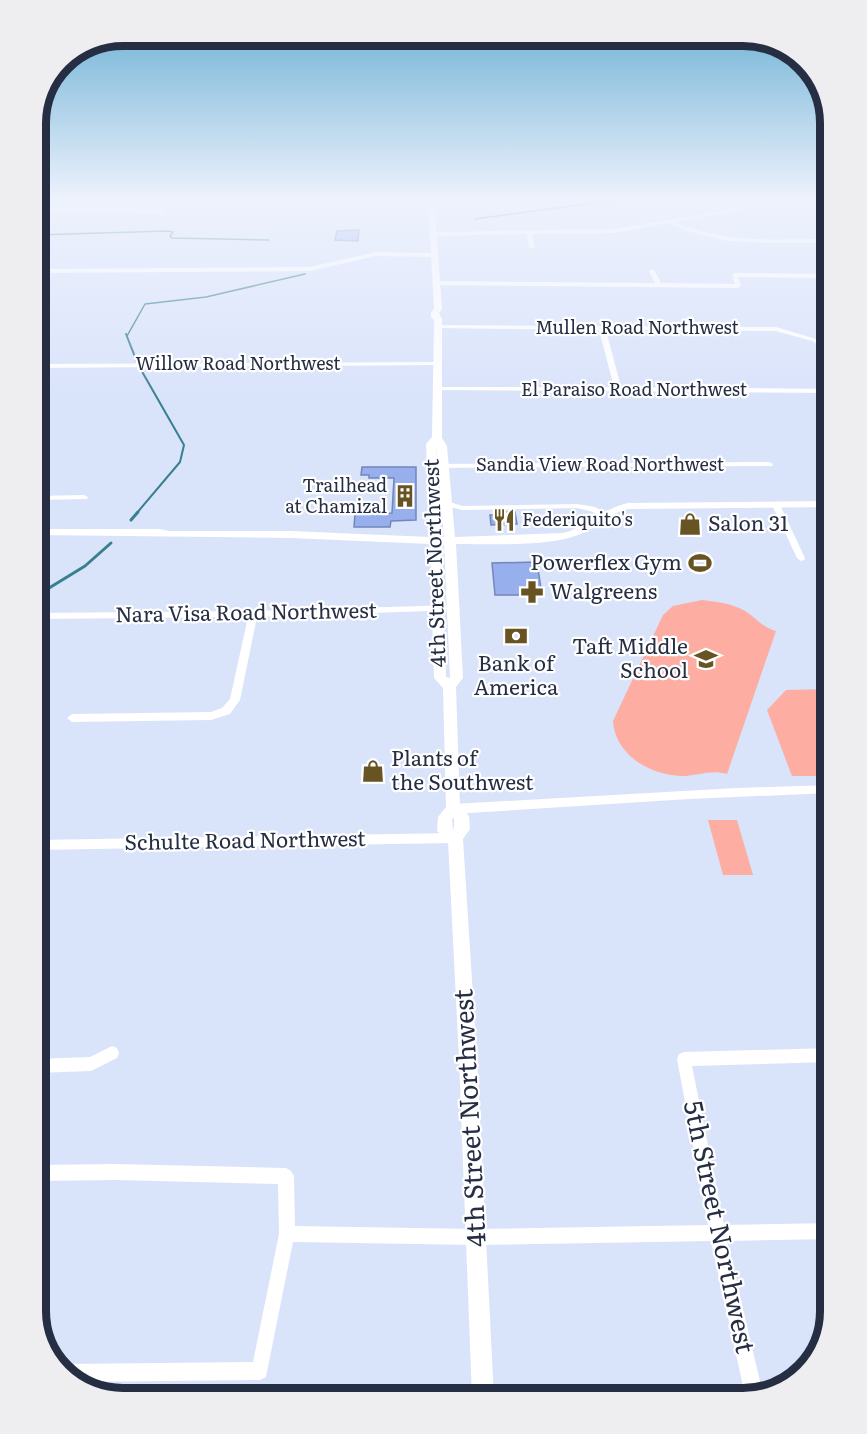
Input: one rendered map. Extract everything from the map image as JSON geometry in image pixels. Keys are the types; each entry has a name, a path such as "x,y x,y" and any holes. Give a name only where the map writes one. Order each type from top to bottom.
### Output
{"main road":[{"path":"433,265 435,283"},
{"name":"4th Street Northwest","path":"435,283 440,316 438,323 437,438 442,446 446,503 441,536 440,678 449,686 453,809 445,817 445,831 455,838 483,1388"},
{"name":"4th Street Northwest","path":"437,438 431,444 432,481 455,608 457,678 449,686"},
{"path":"47,532 160,532 170,534 202,532 310,535 328,538 545,537 575,533 615,509 628,506 820,504"}],"street":[{"path":"47,271 310,269 328,265"},
{"path":"652,271 659,286"},
{"path":"435,283 738,286 735,275 820,276"},
{"name":"Mullen Road Northwest","path":"438,323 776,330 801,335 820,344"},
{"path":"602,328 618,389"},
{"name":"Willow Road Northwest","path":"47,366 439,363"},
{"name":"El Paraiso Road Northwest","path":"437,388 820,391"},
{"name":"Sandia View Road Northwest","path":"431,466 769,464"},
{"path":"47,498 84,497"},
{"path":"446,503 453,507 471,508 577,506 592,509 604,515"},
{"path":"776,505 801,558"},
{"name":"Nara Visa Road Northwest","path":"47,616 253,614 455,608"},
{"path":"72,718 211,716 226,711 235,700 253,614"},
{"path":"453,809 597,802 690,793 820,789"},
{"name":"Schulte Road Northwest","path":"46,845 455,838"},
{"path":"46,1066 91,1064 112,1053"},
{"name":"5th Street Northwest","path":"752,1387 717,1232 684,1059 820,1055"},
{"path":"46,1173 286,1176 287,1234 260,1371 79,1373"},
{"path":"287,1234 476,1237 820,1231"}],"shaded area":[{"path":"702,600 740,608 763,625 776,631 727,774 715,772 687,776 669,775 646,767 627,753 615,733 613,721 663,615 673,606"},
{"path":"820,689 820,776 792,776 767,710 786,690"},
{"path":"708,820 737,820 753,875 723,875"}],"building":[{"name":"Trailhead at Chamizal","path":"362,467 416,467 416,520 391,521 390,527 354,527 355,514 392,513 394,478 369,478 369,475 361,475"},
{"name":"Federiquito's","path":"502,512 515,512 517,524 491,525 490,515 502,515"},
{"name":"Walgreens","path":"537,562 542,595 495,595 492,563"}],"waterway":[{"path":"127,336 145,304 206,297 305,274"},
{"path":"126,334 137,362"},
{"path":"136,514 180,462 184,445 140,368"},
{"path":"131,520 138,512"},
{"path":"47,590 85,566 111,543"}],"place":[{"name":"Trailhead at Chamizal","path":"405,496"},
{"name":"Federiquito's","path":"504,520"},
{"name":"Salon 31","path":"690,524"},
{"name":"Powerflex Gym","path":"700,563"},
{"name":"Walgreens","path":"532,592"},
{"name":"Bank of America","path":"516,636"},
{"name":"Taft Middle School","path":"706,659"},
{"name":"Plants of the Southwest","path":"373,771"}]}
